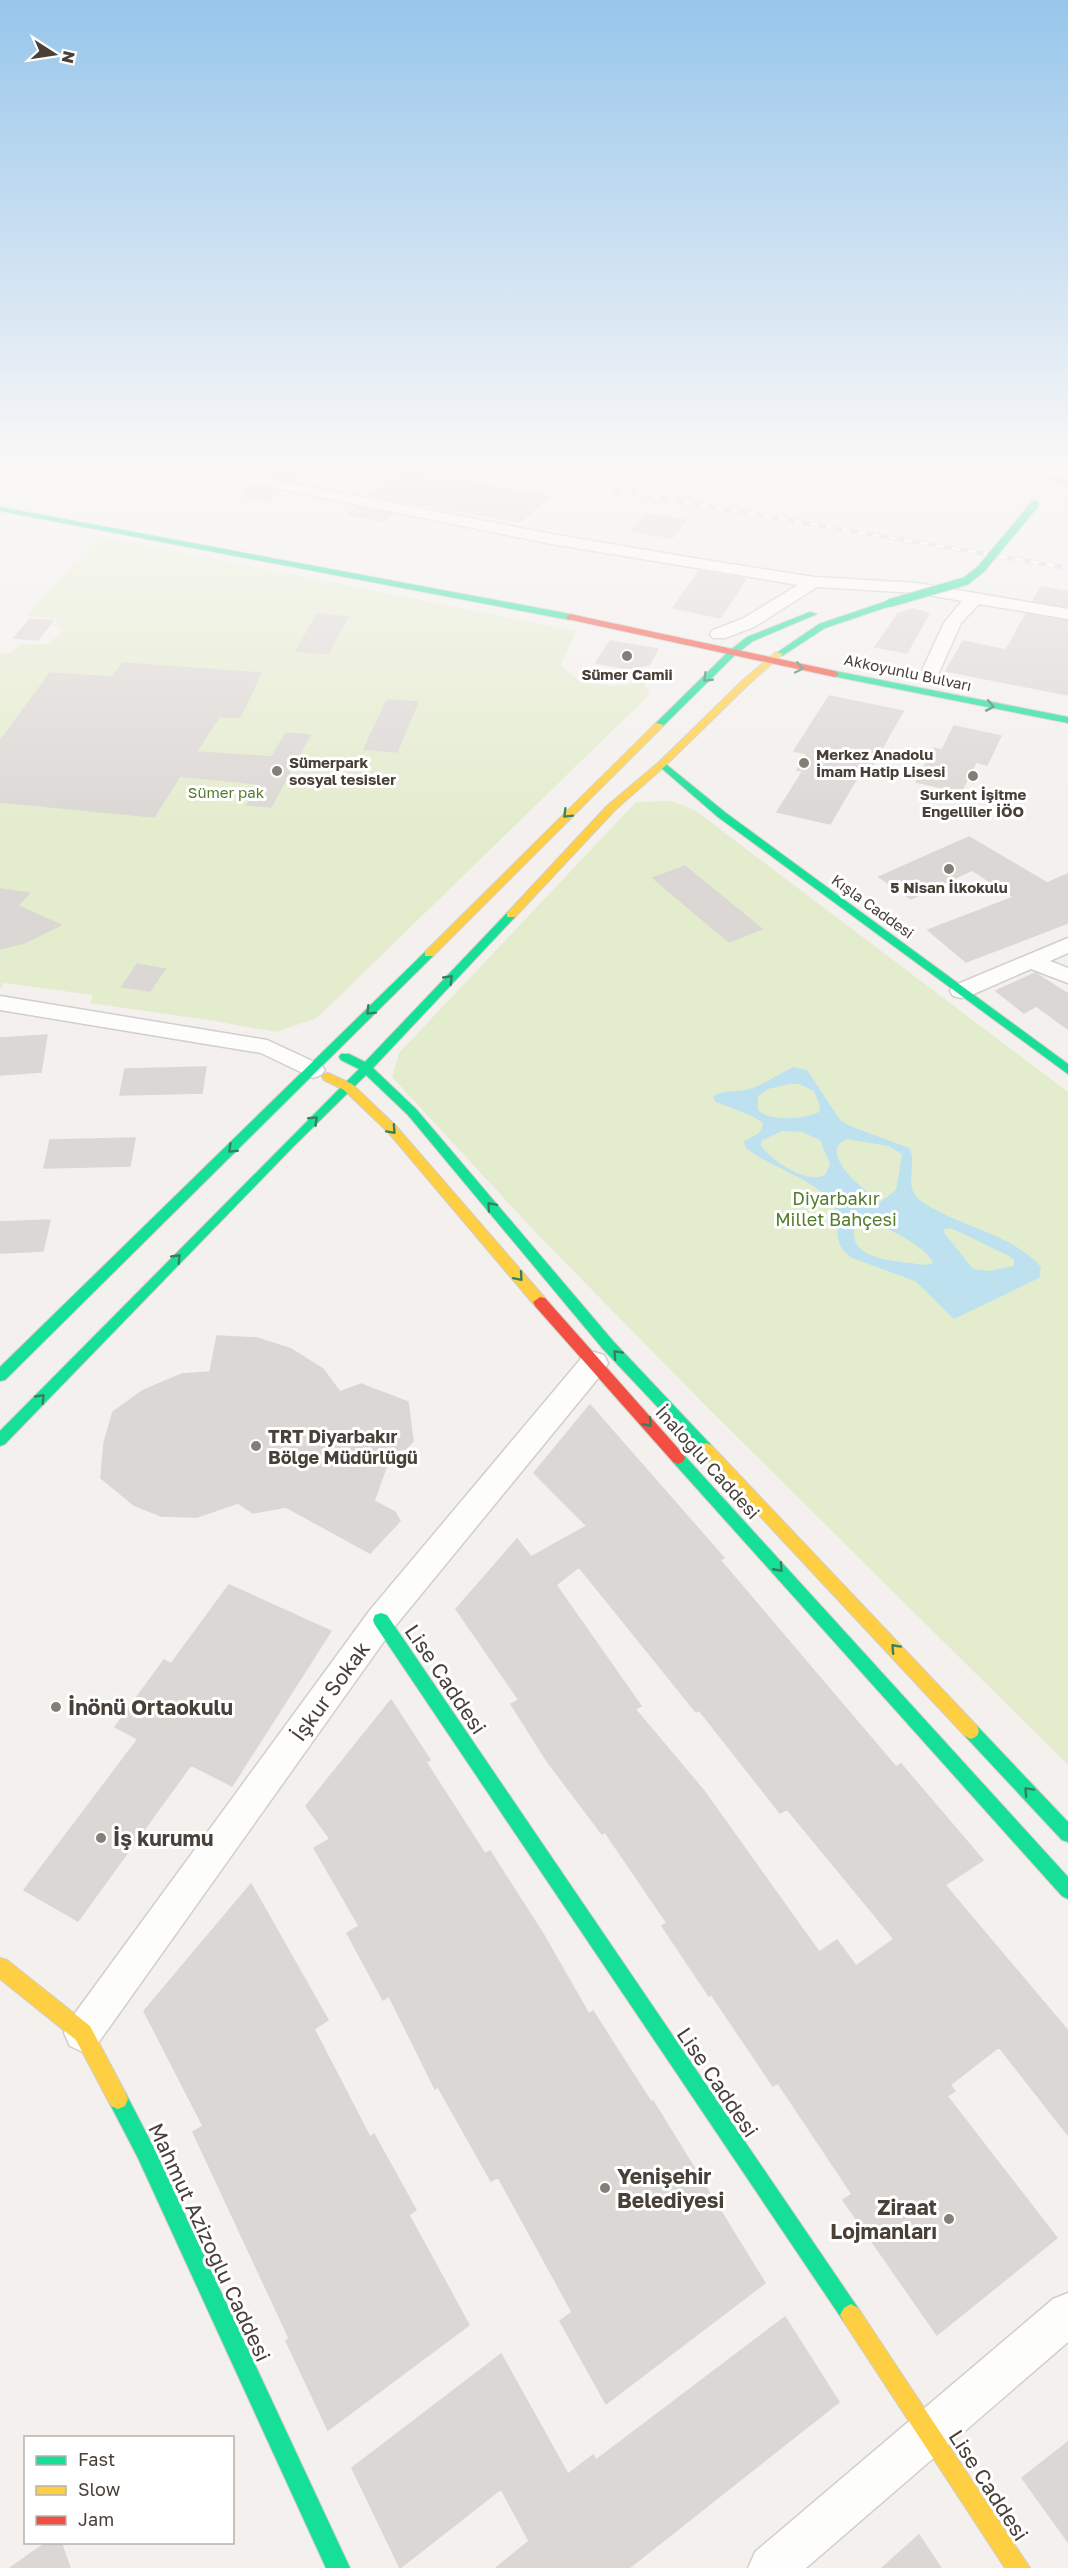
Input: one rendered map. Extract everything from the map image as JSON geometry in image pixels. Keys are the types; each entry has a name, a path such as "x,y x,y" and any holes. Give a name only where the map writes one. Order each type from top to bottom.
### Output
{"main road":[{"name":"Akkoyunlu Bulvarı","path":"409,587 514,606 770,661 1068,720"},
{"path":"470,587 810,652"},
{"path":"852,599 899,587"},
{"path":"0,1440 289,1144 348,1087 611,808 662,764 770,661 787,647 822,626 946,587"},
{"path":"0,1376 313,1070 732,653 750,639 824,610"},
{"path":"998,692 1068,706"},
{"name":"Kışla Caddesi","path":"662,764 722,815 1068,1070"},
{"path":"624,798 653,793"},
{"path":"677,795 722,815"},
{"name":"İnaloğlu Caddesi","path":"332,1049 365,1067 412,1112 608,1344 1068,1834"},
{"name":"İnaloğlu Caddesi","path":"313,1070 348,1087 392,1129 594,1363 1068,1890"},
{"name":"Lise Caddesi","path":"381,1620 930,2433 1018,2568"},
{"name":"Mahmut Azizoğlu Caddesi","path":"0,1967 83,2033 145,2151 338,2568"}],"street":[{"path":"719,634 748,623 806,587"},
{"path":"897,587 917,588 1068,614"},
{"path":"928,677 953,624 965,605 975,599"},
{"path":"961,991 1068,945"},
{"path":"1030,961 1068,976"},
{"path":"0,1003 267,1047 332,1049"},
{"path":"267,1047 313,1070"},
{"name":"İşkur Sokak","path":"83,2033 381,1620 594,1363"},
{"path":"771,2568 1068,2314"}],"green space":[{"name":"Sümer pak","path":"53,587 354,587 576,631 561,665 580,682 613,686 643,683 650,694 317,1018 276,1032 90,1003 93,995 4,983 0,989 0,653 10,653 21,644 49,644 64,629 54,626 59,619 26,616"},
{"name":"Diyarbakır Millet Bahçesi","path":"671,801 693,809 1068,1092 1068,1765 710,1410 538,1235 392,1077 399,1053 636,802"}],"water":[{"path":"794,1067 807,1070 840,1120 909,1148 912,1160 913,1191 920,1200 948,1216 998,1237 1021,1250 1041,1267 1039,1278 954,1319 915,1281 852,1258 845,1252 838,1239 837,1218 832,1204 816,1188 746,1148 744,1141 759,1133 763,1123 752,1116 716,1102 713,1097 724,1092 752,1088","holes":["799,1084 814,1091 820,1106 819,1112 787,1118 763,1114 758,1110 758,1096 768,1089","782,1131 802,1132 820,1140 830,1164 826,1174 810,1177 791,1170 766,1152 761,1146 761,1141","847,1139 888,1146 902,1154 896,1190 880,1202 874,1198 840,1163 837,1153 838,1145","865,1220 872,1222 914,1243 933,1263 925,1265 877,1257 866,1253 858,1246 854,1237 855,1225","951,1228 1009,1256 1014,1260 1014,1266 989,1271 973,1269 945,1234 944,1229"]}],"building":[{"path":"688,587 741,587 720,618 673,608"},
{"path":"1041,587 1068,592 1068,607 1033,601"},
{"path":"912,609 929,613 907,653 875,647 898,614"},
{"path":"317,614 348,617 328,654 296,651"},
{"path":"1026,614 1068,621 1068,695 946,671 963,641 1006,650"},
{"path":"30,619 53,621 38,640 14,638"},
{"name":"Sümer Camii","path":"610,641 658,649 649,665 629,669 596,663"},
{"path":"123,663 261,673 240,717 219,717 196,752 272,757 286,733 310,735 271,807 247,805 258,784 180,776 154,817 0,802 0,741 50,673 112,677"},
{"path":"829,696 903,711 871,768 864,766 830,824 777,812 803,771 797,770 807,754 794,751"},
{"path":"387,700 418,702 397,752 364,749"},
{"path":"954,726 1001,736 987,765 976,762 961,792 916,782 934,748 942,750"},
{"path":"969,837 1047,883 1068,874 1068,923 966,962 928,930 1014,897 972,870 911,899 879,877"},
{"path":"685,866 762,929 729,942 653,878"},
{"path":"0,889 29,893 18,906 61,925 24,943 0,949"},
{"path":"137,964 165,969 150,991 122,987"},
{"path":"1035,973 1068,994 1068,1029 1036,1006 1024,1013 996,991"},
{"path":"47,1035 41,1072 0,1075 0,1038"},
{"path":"206,1067 202,1093 120,1095 125,1069"},
{"path":"135,1138 130,1166 44,1168 50,1140"},
{"path":"50,1220 43,1251 0,1253 0,1222"},
{"name":"TRT Diyarbakır Bölge Müdürlüğü","path":"217,1336 257,1338 291,1349 323,1369 340,1392 361,1384 408,1402 413,1441 406,1449 392,1451 374,1501 395,1512 400,1521 370,1553 286,1507 253,1513 238,1503 197,1517 161,1516 134,1505 101,1478 104,1443 113,1412 144,1390 182,1374 210,1372"},
{"path":"590,1405 724,1558 720,1560 896,1767 901,1764 983,1860 945,1885 1068,2031 1068,2135 999,2047 950,2085 955,2091 947,2096 1057,2238 937,2335 843,2200 852,2194 778,2083 773,2086 662,1926 667,1923 605,1832 602,1834 547,1761 511,1704 519,1700 456,1609 517,1539 531,1557 587,1526 534,1473","holes":["579,1567 696,1712 699,1710 780,1813 787,1809 894,1939 856,1966 837,1940 819,1952 704,1791 635,1709 641,1706 556,1585"]},
{"path":"229,1585 331,1631 232,1786 191,1765 78,1921 24,1890 138,1739 115,1727 164,1660 171,1664"},
{"path":"391,1700 430,1760 426,1762 485,1854 490,1851 543,1934 589,2014 593,2011 651,2102 653,2101 765,2283 606,2404 560,2321 572,2312 498,2177 491,2181 438,2087 435,2089 389,1996 383,2000 347,1933 359,1926 314,1848 330,1839 306,1806"},
{"path":"251,1884 328,2020 314,2029 370,2137 374,2134 416,2210 409,2215 469,2325 328,2430 286,2341 289,2338 193,2132 203,2126 144,2011"},
{"path":"785,2317 839,2402 629,2568 496,2568 529,2541 501,2489 400,2568 352,2468 501,2354 568,2474 593,2455 596,2460"},
{"path":"1068,2442 1068,2542 1022,2478"},
{"path":"919,2535 941,2568 882,2568"},
{"path":"44,2544 62,2544 70,2568 10,2568"}],"traffic: fast":[{"path":"411,587 570,617"},
{"path":"890,603 946,587"},
{"path":"779,654 822,626 890,603"},
{"path":"659,725 732,653 750,639 813,614"},
{"path":"835,674 1068,720"},
{"path":"662,764 722,815 1068,1070"},
{"path":"0,1440 289,1144 348,1087 511,915"},
{"path":"0,1376 429,954"},
{"path":"345,1057 365,1067 412,1112 608,1345 706,1449"},
{"path":"678,1458 1068,1890"},
{"path":"381,1620 851,2315"},
{"path":"971,1731 1068,1834"},
{"path":"118,2099 145,2151 338,2568"}],"traffic: slow":[{"path":"511,915 611,808 662,764 747,681 779,654"},
{"path":"429,954 659,725"},
{"path":"328,1077 348,1087 392,1129 540,1302"},
{"path":"706,1449 971,1731"},
{"path":"0,1967 83,2033 118,2099"},
{"path":"851,2315 1018,2568"}],"traffic: jam":[{"path":"570,617 835,674"},
{"path":"540,1302 678,1458"}],"place":[{"name":"Sümer Camii","path":"627,656"},
{"name":"Merkez Anadolu İmam Hatip Lisesi","path":"804,763"},
{"name":"Sümerpark sosyal tesisler","path":"277,771"},
{"name":"Surkent İşitme Engelliler İÖO","path":"973,776"},
{"name":"5 Nisan İlkokulu","path":"949,869"},
{"name":"TRT Diyarbakır Bölge Müdürlüğü","path":"256,1446"},
{"name":"İnönü Ortaokulu","path":"56,1707"},
{"name":"İş kurumu","path":"101,1838"},
{"name":"Yenişehir Belediyesi","path":"605,2188"},
{"name":"Ziraat Lojmanları","path":"949,2219"}]}
